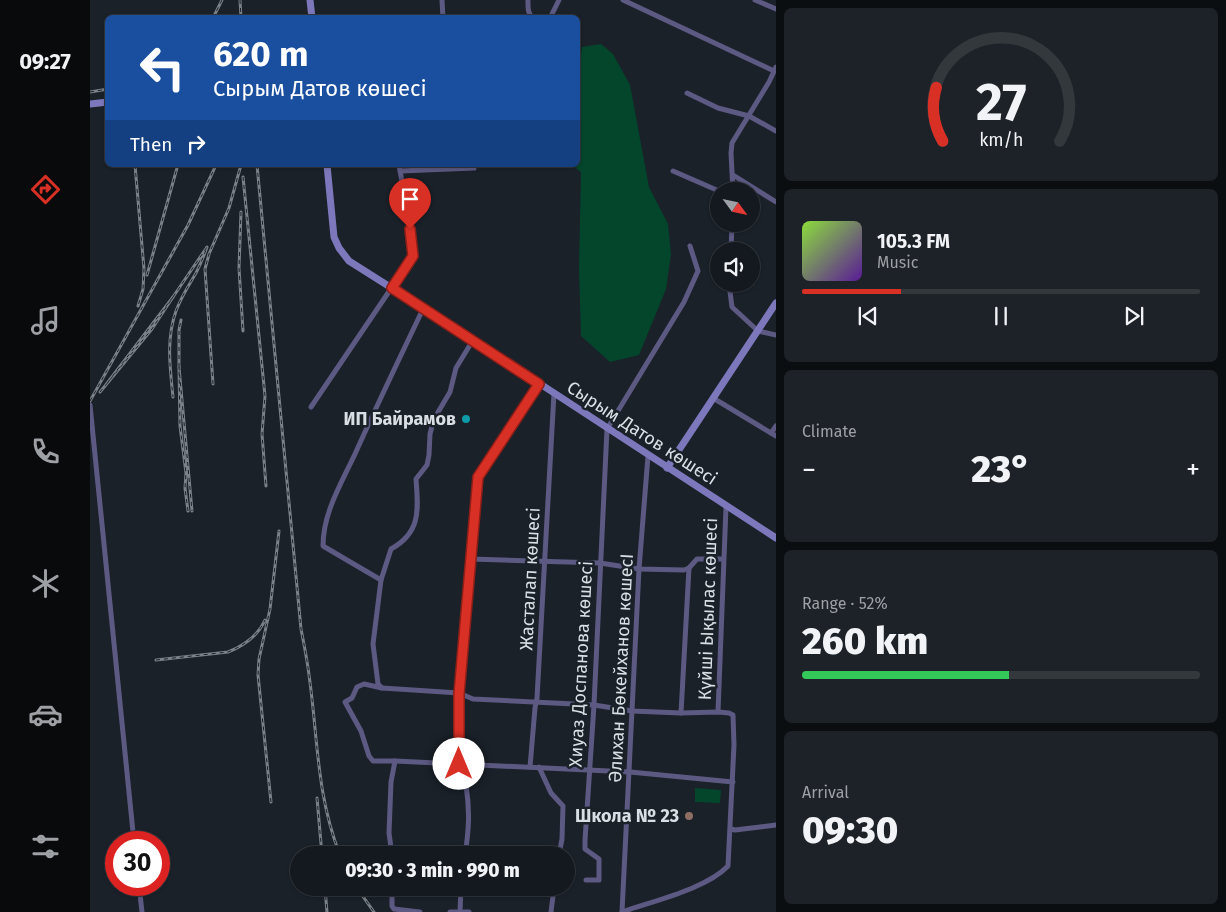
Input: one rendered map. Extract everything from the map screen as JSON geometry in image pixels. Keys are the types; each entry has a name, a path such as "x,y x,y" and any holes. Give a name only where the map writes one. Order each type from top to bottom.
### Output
{"main road":[{"path":"310,0 312,15"},
{"path":"90,104 105,102"},
{"name":"Сырым Датов көшесі","path":"327,167 334,237 339,248 349,261 776,538"},
{"path":"667,468 776,304"}],"street":[{"path":"442,0 443,15"},
{"path":"528,0 528,8 531,15"},
{"path":"552,15 559,0"},
{"path":"623,0 775,69 732,143 733,182"},
{"path":"756,0 776,10"},
{"path":"687,93 718,108 748,116 776,131"},
{"path":"311,408 413,256 414,248 399,168 474,168"},
{"path":"673,171 710,187"},
{"path":"733,175 776,202"},
{"path":"607,429 684,302 698,271 690,246"},
{"path":"730,292 732,307 758,331 776,335"},
{"path":"380,580 323,546 323,530 329,511 423,309"},
{"path":"382,688 378,684 373,644 380,580 391,549 402,543 415,521 418,506 416,479 427,465 430,455 430,434 434,419 450,392 456,368 473,340"},
{"path":"459,764 459,694 478,477 539,384"},
{"name":"Жасталап көшесі","path":"530,766 536,703 554,394"},
{"path":"713,398 774,435 776,426"},
{"path":"90,405 133,831"},
{"name":"Хиуаз Доспанова көшесі","path":"586,880 599,880 600,867 599,859 585,849 607,429"},
{"name":"Әлихан Бөкейханов көшесI","path":"622,912 639,569 648,456"},
{"name":"Күйші Ықылас көшесі","path":"622,912 698,886 724,871 730,861 734,717 730,713 718,712 726,507"},
{"path":"472,559 600,563 639,569 684,570 689,568 697,559 723,559"},
{"path":"681,713 689,568"},
{"path":"718,712 632,711 594,705 473,699 459,694 382,688 364,684 357,687 352,698 345,702 362,731 372,761 530,766 588,771 630,772 733,782"},
{"path":"391,846 389,832 391,782 395,762"},
{"path":"466,846 469,811 466,786 479,764"},
{"path":"539,767 551,793 563,806 561,846"},
{"path":"731,829 776,825"},
{"path":"140,896 142,912"},
{"path":"392,896 392,906 394,909 420,912"},
{"path":"460,911 461,896"},
{"path":"551,912 553,896"},
{"path":"450,912 469,912"}],"green space":[{"path":"601,44 613,54 630,85 649,187 668,224 671,254 666,289 639,355 610,362 581,336 579,269 581,172 575,167 580,167 580,62 582,47"},
{"path":"695,788 721,790 720,803 695,802"}],"railway":[{"path":"214,15 222,0"},
{"path":"240,0 241,15"},
{"path":"90,92 105,90"},
{"path":"135,167 144,269 143,289 138,306"},
{"path":"90,401 188,225 215,167"},
{"path":"213,384 205,269 209,254 229,208 240,167"},
{"path":"257,167 301,629 309,675 322,788 326,810 337,846"},
{"path":"147,275 177,168"},
{"path":"243,177 265,396 262,434 266,486"},
{"path":"241,212 239,268 243,331"},
{"path":"173,297 207,247 196,273 180,301 173,322 170,343 173,397"},
{"path":"100,392 152,329 173,297 105,386"},
{"path":"179,367 179,330 181,320"},
{"path":"188,511 185,488 186,473 180,426 179,367 192,511"},
{"path":"271,802 258,675 259,659 270,609 279,531"},
{"path":"156,660 228,652 250,640 265,620"},
{"path":"317,798 321,846"},
{"path":"326,896 327,912"},
{"path":"363,896 374,912"}],"place":[{"name":"ИП Байрамов","path":"466,419"},
{"name":"Школа № 23","path":"689,816"}],"route":[{"path":"410,229 414,248 413,256 392,288 539,384 478,477 459,694 459,764"}]}
